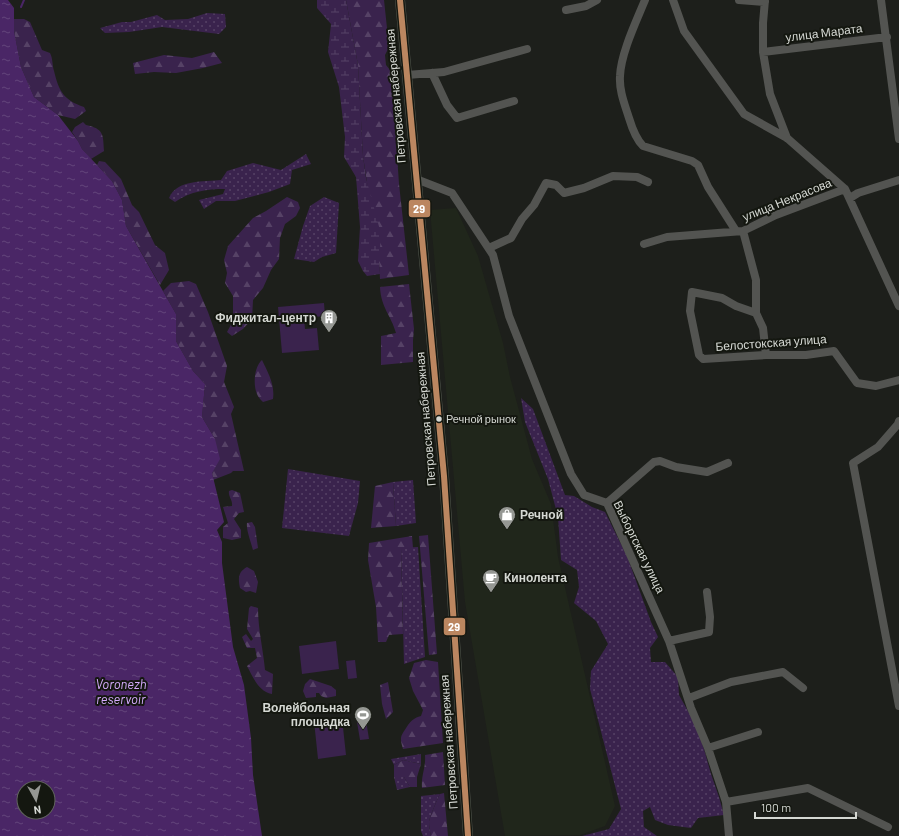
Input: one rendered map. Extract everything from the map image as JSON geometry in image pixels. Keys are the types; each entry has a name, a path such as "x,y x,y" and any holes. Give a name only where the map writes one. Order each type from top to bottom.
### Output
{"main road":[{"name":"Петровская набережная","path":"400,0 444,476 468,836"}],"street":[{"path":"566,10 586,6 597,0"},
{"path":"645,0 623,58 620,77 623,100 639,142 643,146 692,161 698,165 708,187 740,231 756,280 756,313 763,328 766,355"},
{"path":"673,0 684,31 744,114 787,138 845,189 899,306"},
{"path":"738,0 765,1 763,23 764,52 770,94 787,138"},
{"path":"881,0 899,139"},
{"name":"улица Марата","path":"764,52 887,37"},
{"path":"407,75 444,72 527,49"},
{"path":"432,73 447,105 457,118 514,101"},
{"path":"488,248 511,238 522,219 534,205 546,183 556,185 564,193 584,188 612,176 637,177 648,182"},
{"name":"Выборгская улица","path":"416,179 452,193 493,255 509,316 571,474 584,495 607,503 669,641 726,802 729,836"},
{"path":"850,198 858,193 899,180"},
{"name":"улица Некрасова","path":"644,244 667,237 740,231 776,215 845,189"},
{"name":"Белостокская улица","path":"756,313 736,306 722,298 692,292 690,311 698,355 703,359 766,355 806,355 834,351 857,383 876,386 899,380"},
{"path":"899,421 878,447 853,463 899,706"},
{"path":"607,503 654,462 660,461 676,467 707,472 728,463"},
{"path":"669,641 709,632 710,617 707,592"},
{"path":"689,698 731,682 783,672 803,688"},
{"path":"708,748 758,732"},
{"path":"726,802 808,788 888,827"}],"shaded area":[{"name":"Речной","path":"456,208 478,256 503,343 510,377 532,459 551,504 558,557 615,806 605,826 580,835 505,836 465,602 430,210"}],"green space":[{"path":"317,0 346,0 358,65 363,156 366,178 381,234 379,262 380,274 367,276 358,261 360,227 356,177 344,157 345,137 339,87 328,52 331,24 317,8"},
{"path":"346,0 384,0 389,47 385,55 386,65 390,70 393,96 399,184 409,275 380,279 379,262 363,156 358,65"},
{"path":"207,13 225,14 226,27 219,34 162,27 129,32 105,33 100,28 157,15 165,20 188,19"},
{"path":"14,19 24,19 30,22 42,50 50,53 52,57 53,68 60,90 67,98 84,107 86,111 75,119 58,115 34,97 21,67 14,31"},
{"path":"214,52 222,63 176,73 154,72 135,74 133,63 164,55 192,58"},
{"path":"83,122 86,125 96,128 103,136 104,151 91,159 82,149 72,132 75,127"},
{"path":"306,154 311,164 292,170 290,184 269,192 235,201 216,201 204,209 199,200 223,194 225,189 199,191 187,195 175,202 169,198 178,187 184,184 221,180 227,171 253,163 281,170"},
{"path":"99,161 105,162 121,179 132,205 139,212 155,245 165,253 169,270 160,285 126,226 122,200 112,181 97,165"},
{"path":"287,197 298,202 300,208 296,216 285,224 280,238 279,259 271,270 263,288 253,300 252,319 243,329 232,336 227,332 233,321 233,296 225,283 227,273 224,260 228,246 253,218"},
{"path":"324,197 339,203 336,253 322,257 314,262 294,259 310,206"},
{"path":"189,281 196,284 208,312 227,366 224,382 234,407 231,414 244,471 233,471 213,480 212,473 215,439 202,417 205,384 193,371 176,341 176,314 163,291 171,283"},
{"path":"409,284 414,329 413,362 381,365 381,336 396,333 382,301 380,287"},
{"path":"324,303 325,316 304,318 305,329 317,328 319,350 282,353 278,307"},
{"path":"262,360 273,388 273,399 263,402 257,395 255,381 257,367"},
{"path":"521,398 533,409 565,495 574,496 592,507 605,512 627,556 658,637 650,648 651,662 665,662 678,677 679,695 693,720 704,749 724,815 698,818 691,828 668,825 655,820 650,807 643,811 644,827 657,836 582,836 609,829 621,809 590,689 591,671 608,644 596,621 574,603 579,587 577,570 561,560 558,517 548,479 525,422"},
{"path":"288,469 360,481 358,503 349,536 282,528"},
{"path":"413,480 416,523 396,526 393,482"},
{"path":"393,482 396,526 371,528 375,486"},
{"path":"232,490 240,493 244,512 239,513 234,519 241,530 241,538 232,540 223,538 223,527 228,523 223,507 232,506 229,491"},
{"path":"252,522 255,527 258,548 253,550 247,526 247,523"},
{"path":"428,535 437,654 429,655 419,536"},
{"path":"412,536 413,548 401,548 403,634 389,635 386,642 378,642 376,607 368,560 369,543"},
{"path":"418,547 425,657 404,664 401,548"},
{"path":"247,567 254,571 258,582 256,593 250,591 246,592 240,588 240,573"},
{"path":"251,606 258,608 265,670 273,674 272,694 260,687 247,666 257,658 255,648 247,648 242,637 246,634 251,641 253,639 247,629 249,608"},
{"path":"336,641 339,669 302,674 299,646"},
{"name":"Волейбольная площадка","path":"355,660 357,678 348,679 346,661"},
{"path":"426,660 438,662 443,743 403,749 401,741 402,734 412,720 421,716 423,710 413,691 409,678 414,663"},
{"path":"310,679 331,686 336,690 336,696 326,698 321,696 319,693 316,693 316,697 306,698 303,691 305,684"},
{"path":"388,682 393,712 386,719 382,704 380,685"},
{"path":"342,718 346,755 318,759 314,721"},
{"name":"Волейбольная площадка","path":"366,720 369,739 360,740 357,722"},
{"path":"443,752 445,785 422,788 425,755"},
{"path":"421,754 421,764 403,760 394,765 391,759"},
{"path":"403,760 421,764 417,777 417,787 410,787 404,777 394,777 394,765"},
{"path":"394,777 404,777 410,787 397,790"},
{"path":"444,793 448,836 431,836 429,820 440,794"},
{"path":"440,794 429,820 431,836 423,836 421,831 421,796"}],"water":[{"name":"Voronezh reservoir","path":"0,0 8,0 14,8 14,31 21,67 34,97 58,115 78,141 82,149 112,181 122,200 126,226 176,314 176,341 193,371 205,384 202,417 215,439 220,459 212,473 224,522 217,530 222,542 222,563 233,647 244,685 251,738 253,775 262,836 0,836"}],"waterway":[{"path":"21,7 24,0"}],"transit line":[{"name":"29","path":"400,0 444,476 468,836"}],"place":[{"name":"Фиджитал-центр","path":"329,333"},
{"name":"Речной рынок","path":"439,419"},
{"name":"Речной","path":"507,530"},
{"name":"Кинолента","path":"491,593"},
{"name":"Волейбольная площадка","path":"363,730"}]}
